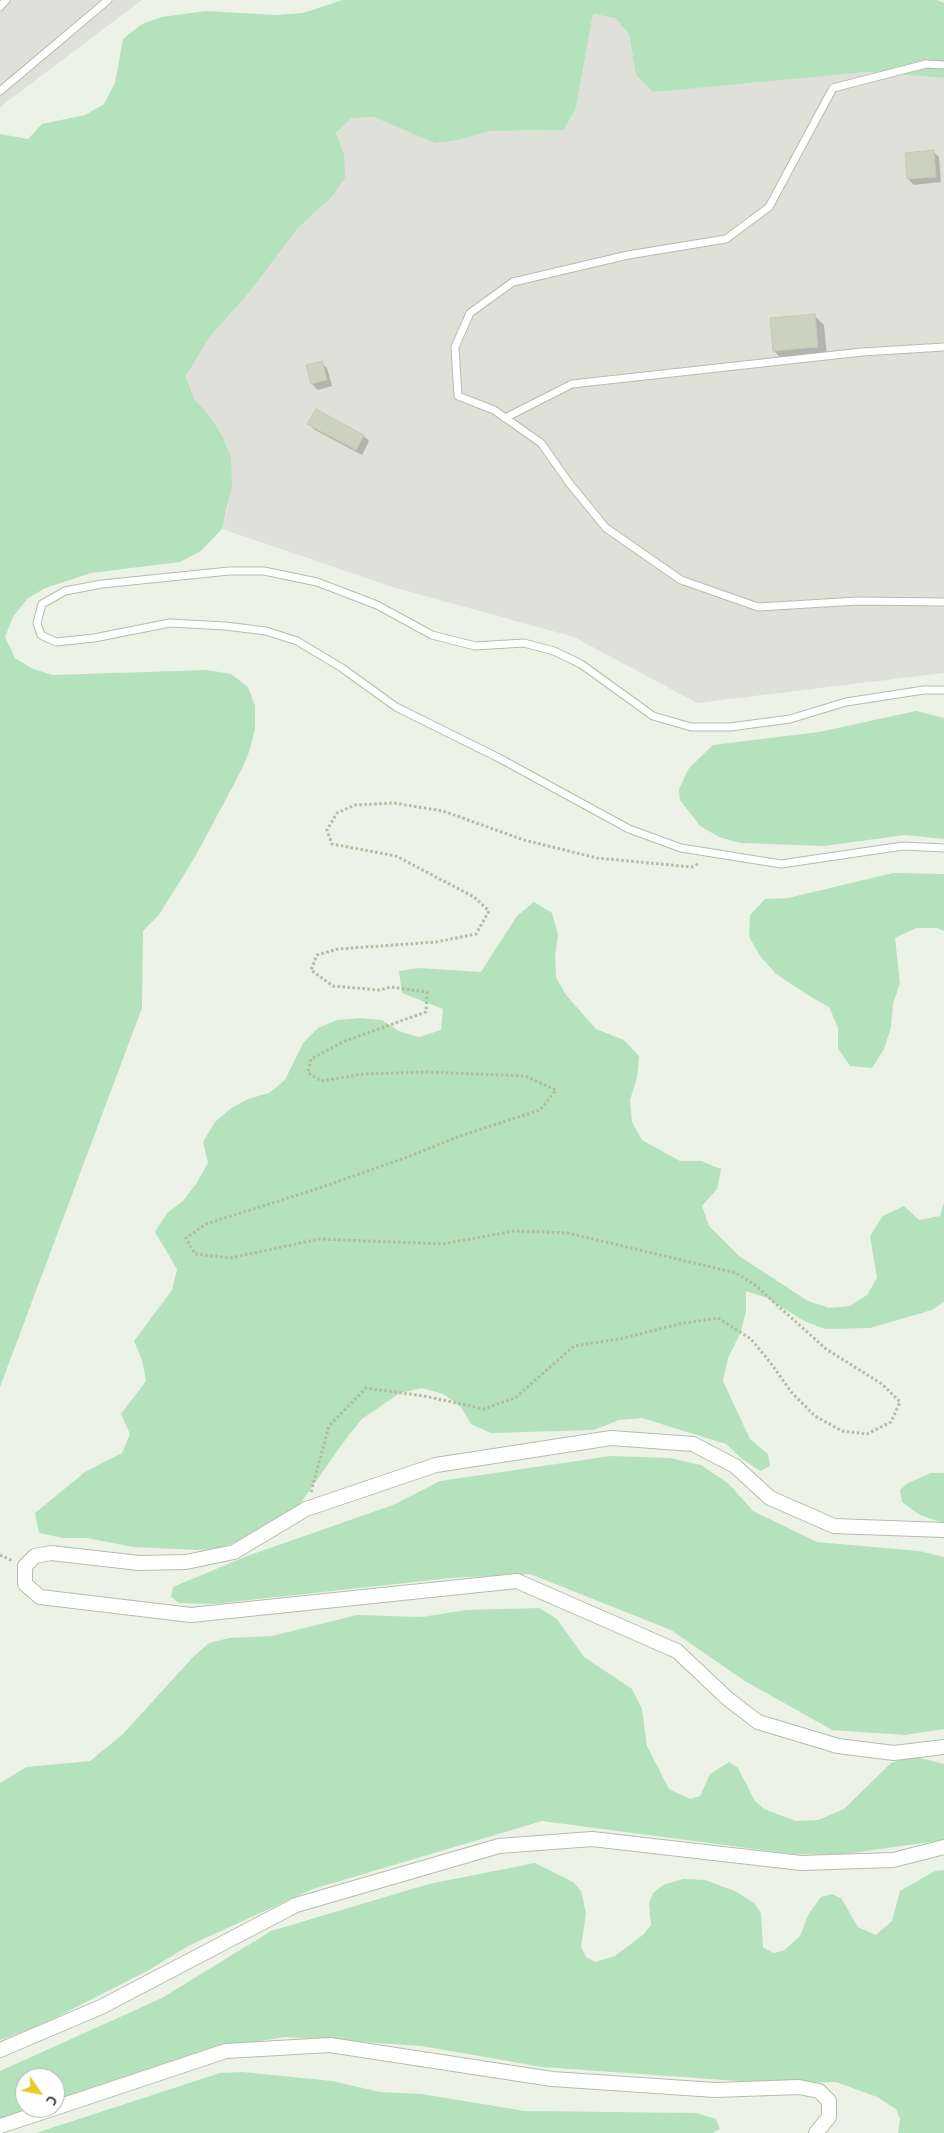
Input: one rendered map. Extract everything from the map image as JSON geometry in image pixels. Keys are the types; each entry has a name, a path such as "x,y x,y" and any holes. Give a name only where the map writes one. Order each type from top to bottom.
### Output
{"street":[{"path":"944,1530 834,1526 770,1498 735,1466 693,1444 611,1438 436,1465 306,1509 234,1552 186,1562 139,1563 50,1553 35,1556 25,1566 25,1584 40,1597 191,1615 517,1581 677,1651 728,1698 758,1722 838,1746 894,1753 944,1747"},
{"path":"0,2050 101,2008 296,1904 499,1846 592,1840 801,1863 893,1860 944,1847"},
{"path":"65,2105 226,2051 330,2045 552,2080 715,2090 800,2087 819,2091 829,2101 829,2117 816,2133"},
{"path":"0,2126 24,2118"}],"lane":[{"path":"0,7 6,0"},
{"path":"0,91 108,0"},
{"path":"944,65 926,64 833,88 769,207 726,239 628,256 512,282 470,313 456,348 458,396 494,410 541,443 570,484 606,528 681,580 758,607 858,601 944,602"},
{"path":"505,418 572,384 862,352 944,348"},
{"path":"944,690 924,690 846,702 781,720 730,727 691,727 653,716 581,664 554,651 524,643 475,646 432,635 377,605 317,582 264,571 229,570 102,584 65,591 42,604 37,623 41,635 56,642 94,638 170,623 225,626 266,631 298,641 342,668 396,707 499,758 629,829 681,848 781,864 903,846 944,848"}],"path":[{"path":"306,1509 329,1426 366,1388 424,1396 484,1409 515,1398 574,1346 624,1338 679,1324 718,1318 751,1339 792,1393 814,1416 842,1432 867,1434 891,1422 900,1402 882,1384 826,1349 755,1285 736,1273 568,1232 514,1231 443,1244 319,1240 230,1258 195,1254 186,1238 206,1224 316,1189 405,1158 460,1136 540,1110 556,1090 526,1076 426,1072 364,1074 322,1081 308,1073 311,1059 345,1041 426,1012 427,992 391,987 379,990 333,986 311,970 317,956 338,949 436,942 476,934 489,910 474,897 396,856 332,844 327,830 337,813 355,804 394,803 443,811 524,840 597,858 692,867 715,854"}],"shaded area":[{"path":"0,0 142,0 0,107"},
{"path":"593,14 615,18 629,34 636,75 772,79 866,72 944,78 944,673 697,703 574,637 396,588 222,529 228,507 231,457 222,435 209,415 194,399 186,376 211,335 244,299 282,246 297,229 332,197 344,154 336,133 352,118 375,117 458,140 490,131 564,130 576,108"}],"green space":[{"path":"343,0 937,0 944,3 944,78 866,72 653,92 636,75 629,34 615,18 593,14 576,108 564,130 490,131 458,140 435,143 374,117 352,118 336,133 344,154 345,178 332,197 297,229 244,299 211,335 186,376 194,399 209,415 222,435 231,457 232,485 222,529 201,551 180,562 91,573 45,588 27,599 13,617 5,637 15,658 33,669 53,675 207,670 231,674 248,687 255,706 255,729 242,769 195,857 159,915 143,931 142,1008 0,1387 0,134 28,139 42,124 85,115 104,104 115,83 123,39 142,24 162,17 206,11 275,15 303,13"},
{"path":"916,711 944,718 944,839 905,835 824,846 741,843 719,837 700,826 680,800 679,789 689,768 713,745 819,732"},
{"path":"893,873 944,874 944,931 937,928 916,928 895,938 900,983 893,1004 891,1027 884,1049 872,1068 850,1066 838,1048 838,1028 829,1007 776,974 761,957 749,937 750,915 765,899 788,898"},
{"path":"534,902 552,913 558,935 555,956 556,977 566,995 596,1029 624,1040 639,1056 637,1078 630,1100 632,1122 642,1140 680,1161 701,1161 721,1169 717,1189 702,1206 709,1226 739,1256 808,1301 829,1308 850,1306 867,1295 877,1278 870,1236 883,1216 904,1206 919,1220 940,1216 944,1203 944,1302 932,1310 870,1328 825,1329 804,1321 767,1298 746,1291 746,1312 740,1334 728,1358 723,1381 750,1439 768,1454 770,1466 760,1471 741,1458 726,1444 642,1418 619,1420 594,1430 491,1433 471,1424 460,1406 443,1394 422,1388 400,1393 362,1419 297,1508 239,1541 219,1548 197,1550 133,1547 87,1538 63,1538 39,1533 35,1513 85,1472 122,1453 130,1434 121,1414 146,1381 142,1360 134,1341 172,1290 177,1269 155,1232 167,1213 183,1201 196,1184 208,1163 203,1142 215,1122 230,1109 248,1099 269,1093 285,1080 303,1043 318,1028 337,1020 360,1018 382,1020 399,1031 419,1037 441,1030 443,1009 402,993 399,971 419,968 481,972 517,916"},
{"path":"611,1456 670,1458 701,1465 729,1484 753,1511 817,1542 919,1551 944,1557 944,1729 905,1735 832,1730 745,1681 671,1630 530,1574 451,1578 213,1604 179,1603 171,1597 173,1587 247,1556 393,1505 440,1481"},
{"path":"931,1473 944,1473 944,1523 920,1515 902,1502 900,1490 908,1483"},
{"path":"539,1608 557,1619 584,1657 632,1689 642,1709 647,1746 669,1789 690,1799 700,1796 710,1774 729,1762 738,1768 755,1801 764,1809 796,1821 818,1820 844,1809 891,1763 912,1756 944,1764 944,1840 838,1855 793,1854 542,1821 313,1889 188,1946 149,1970 47,2022 0,2040 0,1783 26,1767 90,1761 123,1734 193,1657 209,1643 229,1638 272,1636 357,1615 422,1617 466,1610"},
{"path":"535,1863 573,1882 581,1891 586,1913 581,1947 586,1957 595,1962 615,1956 644,1934 651,1925 649,1903 653,1893 663,1885 683,1879 705,1880 735,1891 755,1904 761,1913 763,1947 773,1953 783,1951 800,1936 809,1913 821,1897 831,1894 841,1898 858,1927 876,1935 892,1921 900,1891 935,1871 944,1870 944,2133 898,2133 900,2119 896,2109 877,2097 836,2082 767,2083 542,2067 422,2046 286,2037 207,2049 65,2099 65,2068 15,2068 15,2117 0,2122 0,2071 162,1998 271,1931 429,1884"},
{"path":"242,2072 332,2081 380,2092 422,2094 525,2111 696,2113 716,2119 720,2129 712,2133 36,2133 220,2073"}],"building":[{"path":"934,150 936,177 907,179 905,153"},
{"path":"815,314 818,347 773,351 770,318"},
{"path":"322,361 327,380 311,384 306,365"},
{"path":"316,409 364,435 356,450 307,424"}]}
